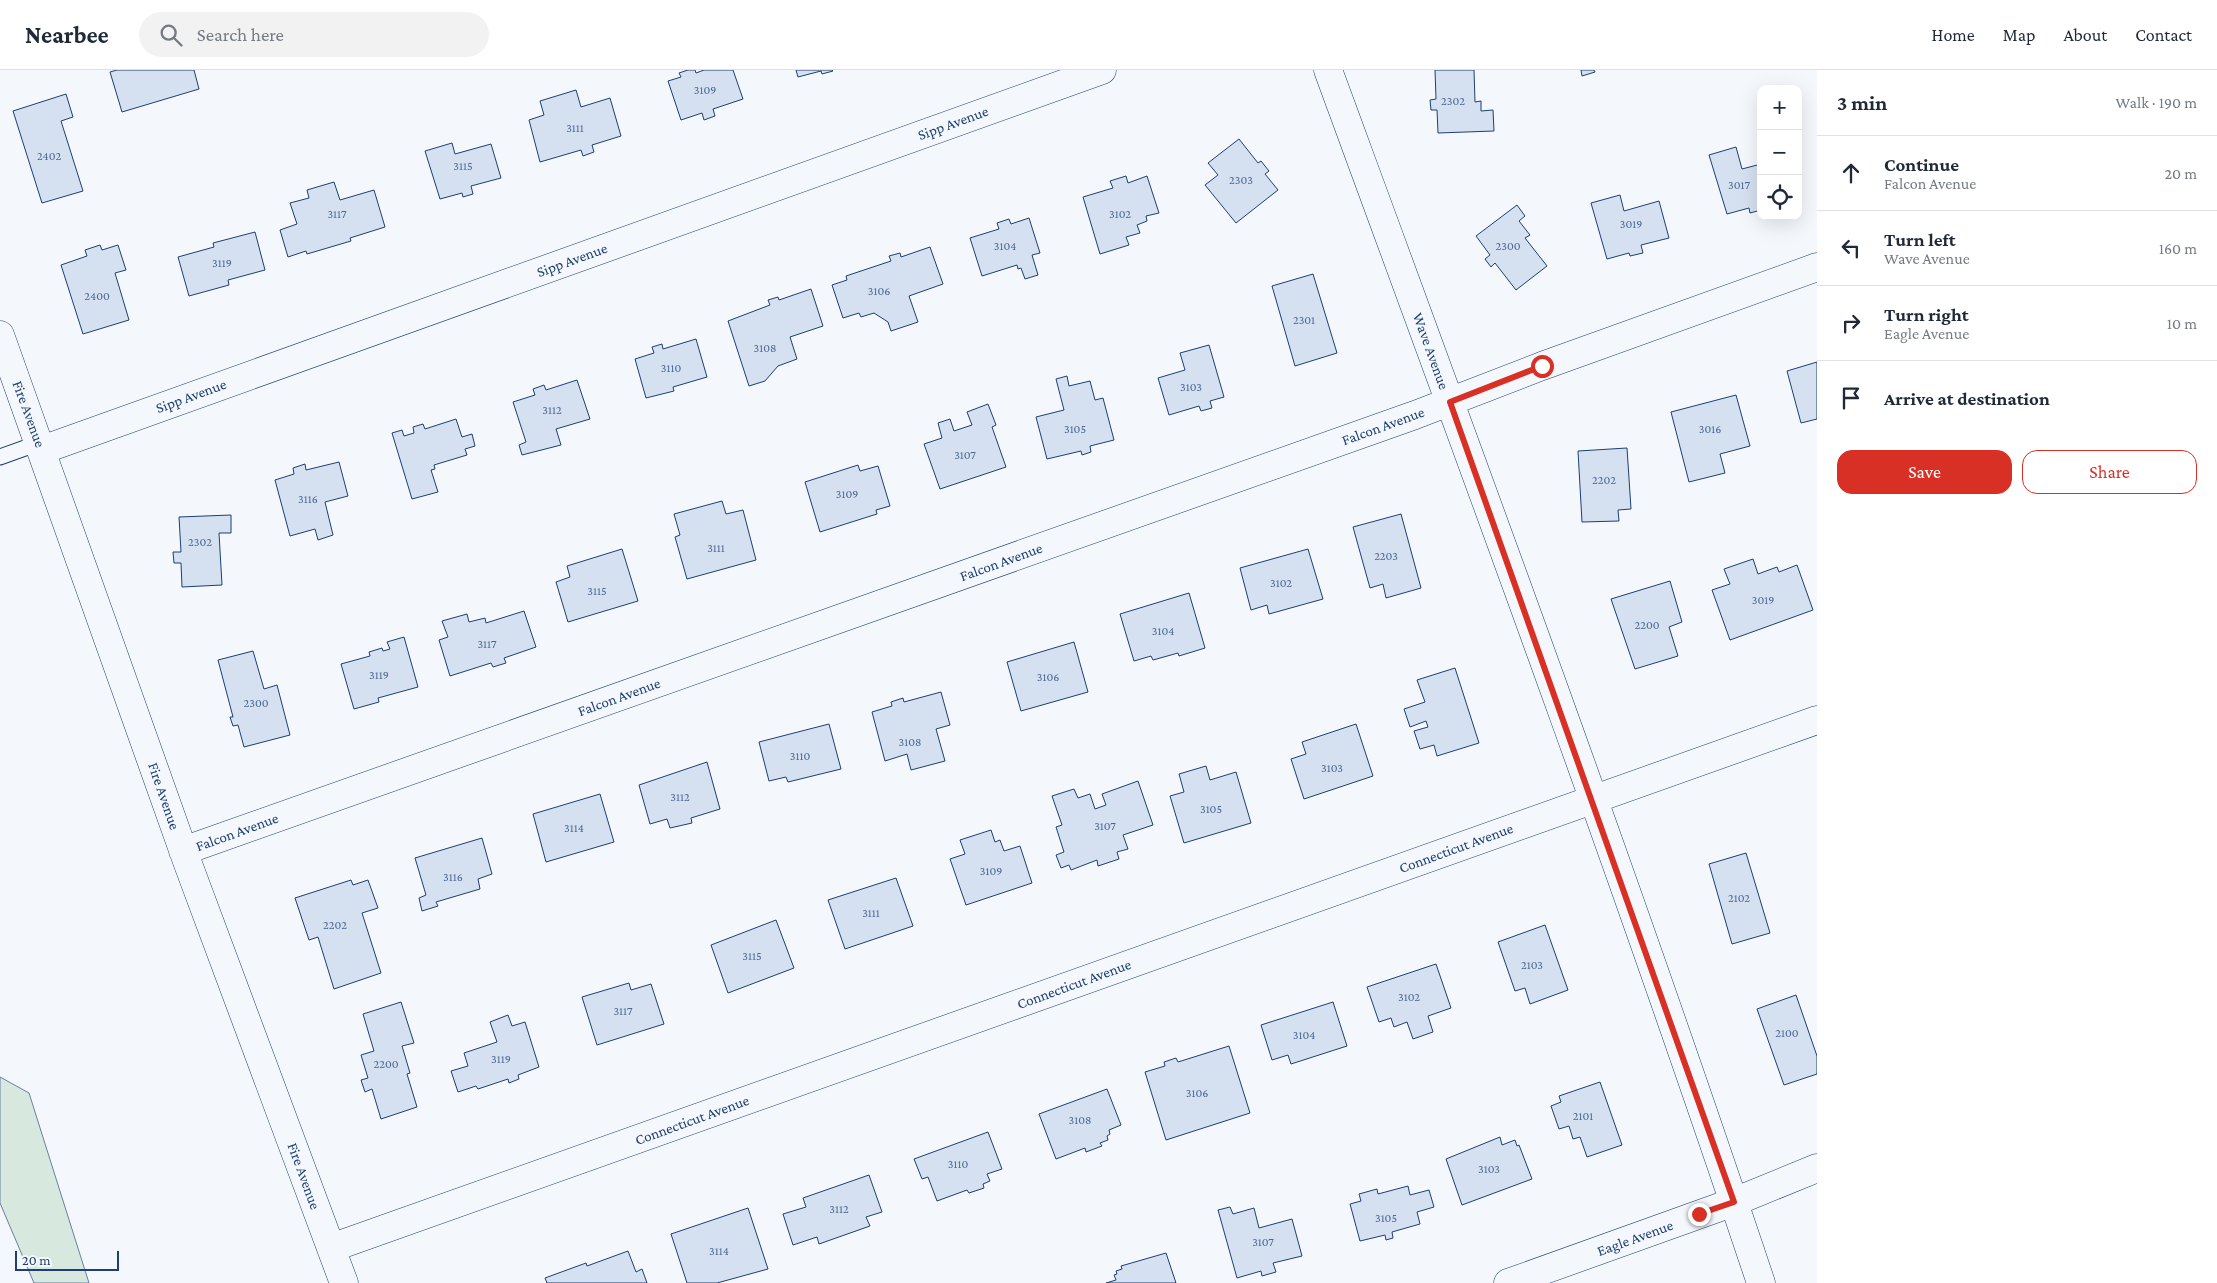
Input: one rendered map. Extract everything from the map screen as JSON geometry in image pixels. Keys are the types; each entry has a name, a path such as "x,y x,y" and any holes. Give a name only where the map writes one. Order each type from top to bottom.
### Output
{"street":[{"name":"Sipp Avenue","path":"41,446 1102,70"},
{"name":"Wave Avenue","path":"1328,70 1450,402 1734,1202 1761,1283"},
{"name":"Falcon Avenue","path":"183,851 1450,402 1542,366 1817,267"},
{"name":"Fire Avenue","path":"0,335 41,446 183,851 344,1283"},
{"name":"Connecticut Avenue","path":"331,1248 1817,720"},
{"name":"Eagle Avenue","path":"1508,1283 1734,1202 1817,1168"}],"lane":[{"path":"0,457 41,446"}],"shaded area":[{"path":"0,1077 29,1093 89,1283 34,1283 0,1203"}],"building":[{"path":"117,70 194,70 199,89 122,112 110,72"},
{"path":"695,70 696,73 704,70 733,70 743,99 713,109 715,116 704,120 702,113 681,120 668,81 681,77 679,73"},
{"path":"796,70 833,71 822,74 821,71 798,77"},
{"path":"1435,70 1474,70 1475,102 1481,101 1481,111 1493,110 1494,131 1438,133 1437,110 1431,110 1430,100 1436,99"},
{"path":"1581,70 1594,70 1595,72 1582,76"},
{"path":"576,90 581,107 610,98 621,136 592,145 594,152 583,156 581,150 540,162 529,120 544,115 540,101"},
{"path":"66,94 73,117 61,121 83,191 42,203 13,111"},
{"path":"1239,139 1258,163 1261,161 1269,171 1265,174 1278,190 1236,223 1205,185 1218,175 1208,163"},
{"path":"452,143 455,154 491,144 501,178 471,186 473,194 463,197 462,193 440,199 425,151"},
{"path":"1736,147 1742,169 1757,165 1757,211 1750,213 1749,208 1727,214 1709,155"},
{"path":"1126,176 1128,183 1147,176 1159,213 1146,216 1147,221 1137,225 1140,233 1126,237 1129,245 1100,254 1083,197 1113,188 1110,181"},
{"path":"334,182 340,200 374,190 385,227 350,238 351,241 307,254 306,251 288,257 280,230 297,224 290,203 309,198 307,190"},
{"path":"1620,195 1624,211 1659,201 1669,238 1641,245 1643,253 1630,256 1629,253 1607,259 1591,203"},
{"path":"1517,205 1525,216 1519,221 1530,235 1525,238 1547,266 1516,290 1495,263 1491,267 1485,259 1490,255 1476,236"},
{"path":"1029,218 1040,253 1032,255 1038,275 1025,279 1021,268 1018,269 1017,265 982,276 970,238 999,229 997,223 1009,219 1011,224"},
{"path":"255,232 265,270 228,280 229,285 189,296 178,257 214,247 213,243"},
{"path":"100,245 102,250 118,245 126,270 115,273 129,320 83,334 61,265 87,256 85,250"},
{"path":"930,247 943,284 909,296 918,322 891,331 888,322 874,313 861,317 859,313 843,318 832,285 847,280 846,276 891,261 889,256 900,253 901,257"},
{"path":"1313,274 1337,353 1295,366 1272,286"},
{"path":"811,289 823,326 790,337 797,359 778,366 765,381 749,386 728,321 770,305 768,300 778,297 779,300"},
{"path":"696,339 707,377 673,387 674,391 646,398 635,359 654,353 652,347 662,344 663,349"},
{"path":"1209,345 1224,397 1210,401 1212,408 1201,411 1199,406 1169,415 1158,378 1185,370 1180,353"},
{"path":"1817,362 1817,419 1801,423 1787,371"},
{"path":"1067,376 1069,386 1090,381 1095,400 1103,398 1114,440 1090,446 1091,452 1082,455 1081,451 1047,459 1036,417 1064,410 1056,379"},
{"path":"577,380 590,419 556,429 561,445 522,455 519,445 526,442 513,402 535,395 533,389 544,385 546,390"},
{"path":"1736,395 1750,446 1720,454 1725,473 1689,482 1671,412"},
{"path":"988,404 996,425 992,427 1006,467 940,489 924,444 942,438 938,423 950,419 954,431 972,425 967,412"},
{"path":"456,419 462,437 472,434 475,446 465,449 467,455 434,465 435,469 431,470 438,492 412,499 392,433 402,430 404,436 414,433 413,427 423,424 425,429"},
{"path":"1627,448 1631,509 1618,510 1619,521 1582,522 1578,451"},
{"path":"339,462 348,496 325,502 333,535 318,540 315,529 290,536 275,480 294,474 293,468 305,464 306,470"},
{"path":"858,465 860,471 878,466 890,506 876,510 877,514 820,532 805,482"},
{"path":"722,501 726,514 743,510 756,560 687,579 675,537 680,535 674,514"},
{"path":"1401,514 1421,588 1386,598 1383,584 1370,588 1353,527"},
{"path":"231,515 231,533 219,533 222,585 182,587 181,563 174,563 173,552 181,552 179,517"},
{"path":"622,549 638,601 568,622 556,582 570,577 567,566"},
{"path":"1308,549 1323,599 1269,614 1267,605 1251,610 1240,568"},
{"path":"1753,559 1758,574 1777,567 1779,572 1797,565 1813,610 1730,640 1712,590 1730,584 1724,569"},
{"path":"1670,581 1682,622 1669,627 1678,656 1635,669 1611,599"},
{"path":"1189,593 1205,648 1179,656 1178,653 1153,660 1151,656 1134,661 1120,614"},
{"path":"524,611 536,647 504,658 506,663 493,667 491,663 450,676 439,640 448,637 442,621 467,614 469,622 485,618 486,623"},
{"path":"404,637 418,687 378,698 379,702 354,709 341,664 370,656 369,652 382,648 383,651 390,649 387,642"},
{"path":"1074,642 1088,692 1021,711 1007,662"},
{"path":"253,651 264,689 277,685 290,735 244,747 238,725 233,726 230,717 233,717 218,660"},
{"path":"1455,668 1479,743 1437,756 1434,745 1420,749 1414,731 1428,727 1426,721 1410,727 1404,709 1425,702 1417,680"},
{"path":"941,692 950,725 936,729 945,761 911,770 907,754 885,761 872,712 892,706 891,702 903,698 904,702"},
{"path":"829,724 841,769 788,782 786,777 769,781 759,742"},
{"path":"1356,724 1373,776 1304,799 1291,759 1306,754 1302,742"},
{"path":"707,762 720,809 691,818 692,823 670,828 667,819 650,824 639,785"},
{"path":"1206,766 1210,780 1236,772 1251,823 1184,843 1170,796 1184,792 1179,774"},
{"path":"1138,781 1153,825 1123,835 1128,849 1117,852 1119,859 1098,866 1097,860 1071,870 1069,865 1061,868 1056,855 1064,852 1056,827 1062,825 1052,796 1074,789 1078,798 1090,794 1095,809 1106,805 1102,794"},
{"path":"600,794 614,842 546,862 533,814"},
{"path":"991,830 995,842 1000,840 1004,851 1020,846 1032,883 966,905 950,859 965,854 960,840"},
{"path":"482,838 492,874 478,879 480,889 436,902 438,906 422,911 419,898 426,895 415,858"},
{"path":"1746,853 1770,933 1732,944 1709,864"},
{"path":"896,878 913,926 845,949 828,900"},
{"path":"351,880 353,885 368,880 378,908 362,913 381,973 334,989 318,937 309,940 295,898"},
{"path":"776,920 794,968 728,993 711,945"},
{"path":"1545,925 1568,990 1530,1004 1525,988 1515,991 1498,942"},
{"path":"1436,964 1451,1008 1428,1016 1433,1032 1413,1039 1407,1022 1394,1027 1391,1018 1379,1022 1367,987"},
{"path":"629,983 631,990 651,984 664,1024 597,1045 582,997"},
{"path":"1796,995 1817,1056 1817,1074 1784,1085 1757,1009"},
{"path":"401,1002 414,1043 402,1046 410,1073 407,1074 417,1107 381,1119 372,1089 365,1092 361,1080 368,1078 361,1055 374,1051 363,1014"},
{"path":"1333,1002 1347,1046 1291,1064 1288,1055 1272,1060 1261,1025"},
{"path":"508,1015 512,1026 525,1022 539,1067 518,1075 519,1079 509,1083 508,1079 478,1089 476,1086 458,1092 451,1071 468,1066 464,1053 497,1042 490,1022"},
{"path":"1229,1046 1250,1113 1166,1140 1145,1072 1165,1066 1164,1062 1176,1058 1178,1062"},
{"path":"1600,1082 1622,1145 1587,1157 1580,1137 1573,1139 1569,1126 1559,1129 1551,1106 1561,1102 1559,1096"},
{"path":"1107,1089 1121,1125 1109,1130 1108,1140 1100,1143 1102,1146 1086,1152 1085,1148 1056,1159 1039,1114"},
{"path":"988,1132 1002,1169 987,1174 990,1181 983,1184 984,1188 969,1193 967,1190 937,1201 928,1177 922,1179 914,1159"},
{"path":"1500,1137 1502,1145 1515,1140 1517,1146 1519,1145 1532,1179 1462,1205 1446,1159"},
{"path":"869,1175 882,1212 866,1217 870,1226 819,1244 817,1237 793,1245 783,1214 806,1207 803,1198"},
{"path":"1408,1186 1410,1195 1429,1190 1434,1207 1417,1212 1420,1224 1392,1232 1393,1238 1386,1240 1385,1235 1360,1241 1350,1204 1361,1201 1359,1194 1377,1189 1378,1194"},
{"path":"1230,1207 1233,1214 1254,1208 1259,1228 1292,1219 1302,1256 1273,1263 1276,1272 1262,1276 1261,1271 1237,1278 1218,1210"},
{"path":"748,1208 768,1269 717,1283 687,1283 671,1234"},
{"path":"628,1251 636,1272 642,1269 647,1283 547,1283 545,1278 586,1263 587,1266"},
{"path":"1166,1253 1176,1283 1106,1283 1116,1280 1114,1275 1117,1274 1116,1271 1122,1269 1121,1266"}],"route":[{"path":"1542,366 1450,402 1734,1202 1699,1214"}]}
